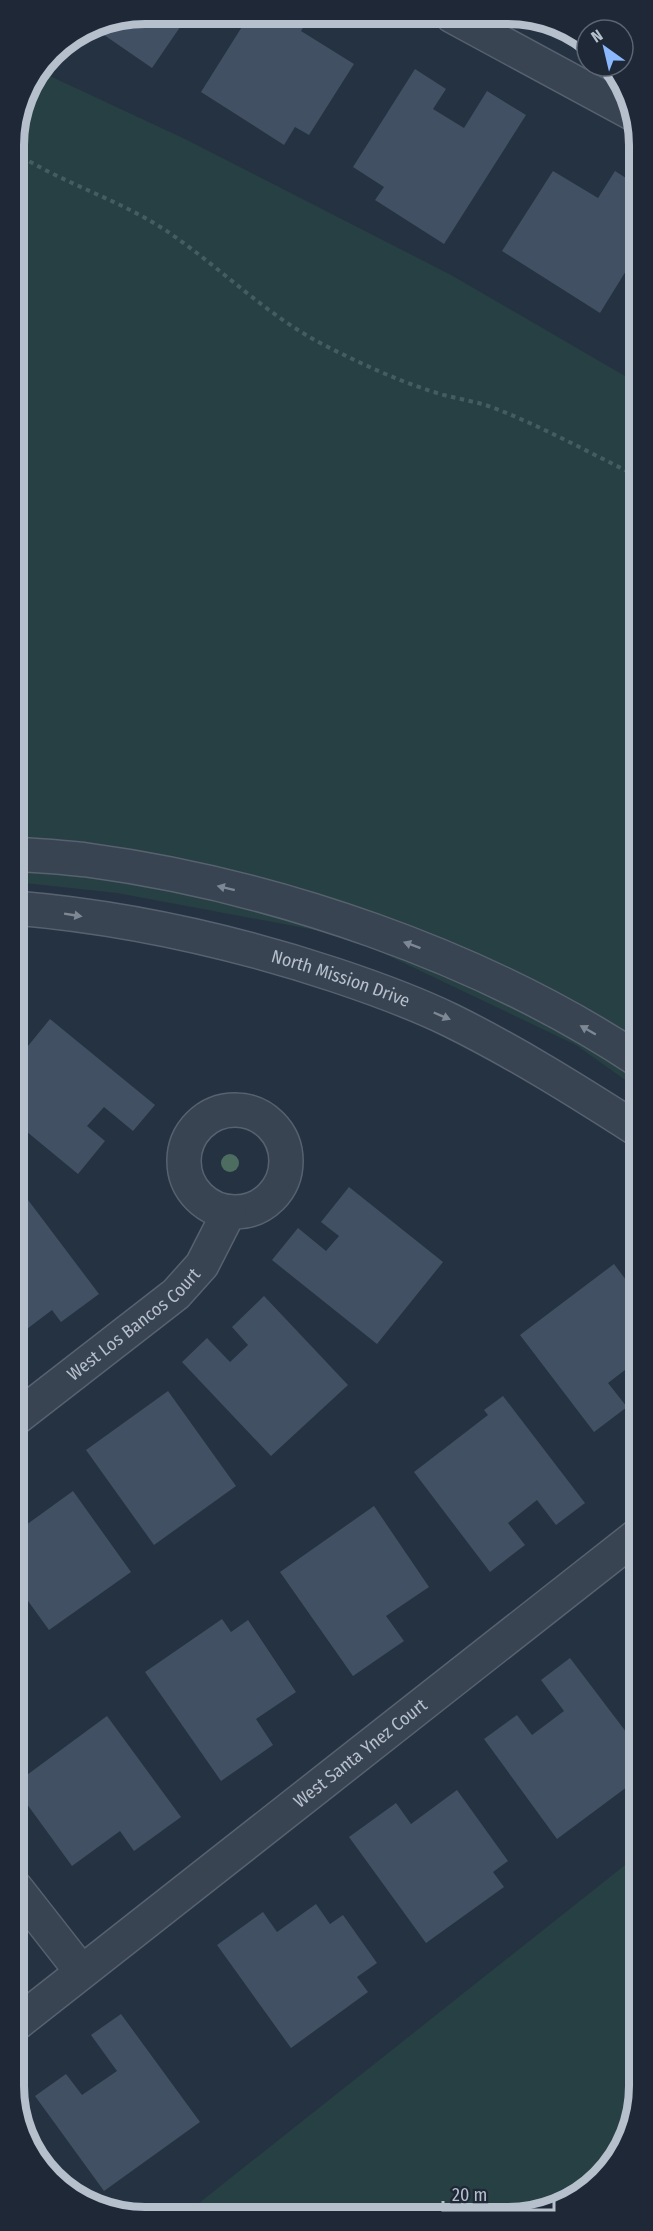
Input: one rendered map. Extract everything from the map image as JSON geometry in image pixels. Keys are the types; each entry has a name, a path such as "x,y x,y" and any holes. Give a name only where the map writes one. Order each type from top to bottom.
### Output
{"street":[{"path":"467,24 624,109"},
{"path":"24,855 86,860 153,871 221,886 360,927 431,952 484,975 562,1014 629,1055"},
{"name":"North Mission Drive","path":"24,909 167,930 294,962 376,989 448,1019 525,1059 629,1124"},
{"name":"West Los Bancos Court","path":"24,1412 176,1294 202,1265 229,1212"},
{"name":"West Santa Ynez Court","path":"24,2017 629,1542"},
{"path":"24,1898 81,1971"}],"path":[{"path":"24,159 34,166 127,209 169,233 249,297 288,324 331,349 380,372 436,393 491,407 537,426 629,472"}],"green space":[{"path":"47,75 185,139 451,275 629,378 629,1083 576,1045 347,936 117,893 24,883 24,137 33,99"},
{"path":"629,1862 629,2094 627,2110 617,2140 609,2153 582,2182 562,2195 547,2201 516,2207 194,2207"}],"building":[{"path":"182,24 152,68 100,32 129,25"},
{"path":"244,24 305,24 301,31 354,64 309,135 295,127 284,145 201,92"},
{"path":"415,69 446,89 433,109 464,128 487,91 526,115 444,244 375,200 384,187 353,167"},
{"path":"553,171 598,198 615,171 629,180 629,266 600,313 502,251"},
{"path":"50,1019 155,1105 133,1131 104,1107 87,1126 105,1141 78,1174 24,1129 24,1051"},
{"path":"349,1187 443,1262 377,1344 272,1260 298,1228 326,1251 339,1236 321,1222"},
{"path":"24,1195 99,1294 61,1322 52,1310 24,1331"},
{"path":"614,1264 629,1284 629,1367 608,1383 627,1407 594,1432 520,1335"},
{"path":"264,1296 348,1385 271,1456 182,1362 207,1338 230,1362 248,1345 232,1327"},
{"path":"168,1391 236,1486 154,1545 86,1450"},
{"path":"503,1396 585,1503 556,1525 537,1500 508,1523 525,1545 490,1572 414,1472 488,1415 484,1410"},
{"path":"73,1491 131,1572 49,1630 24,1595 24,1522 26,1525"},
{"path":"374,1506 429,1587 386,1616 404,1641 353,1676 280,1572"},
{"path":"222,1619 231,1632 248,1620 296,1692 256,1719 273,1745 221,1781 145,1672"},
{"path":"570,1658 629,1736 629,1785 557,1839 484,1739 517,1715 532,1735 564,1711 541,1680"},
{"path":"107,1716 181,1817 134,1851 120,1831 72,1866 24,1800 24,1777"},
{"path":"457,1790 508,1861 493,1872 504,1887 426,1943 349,1837 396,1803 411,1824"},
{"path":"316,1904 330,1924 343,1915 377,1963 357,1977 368,1992 291,2048 217,1945 263,1912 277,1932"},
{"path":"121,2014 200,2122 104,2191 35,2096 66,2074 82,2095 117,2071 91,2035"}]}
